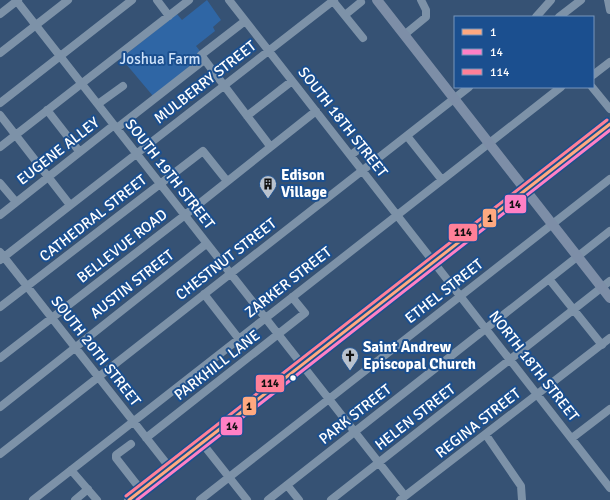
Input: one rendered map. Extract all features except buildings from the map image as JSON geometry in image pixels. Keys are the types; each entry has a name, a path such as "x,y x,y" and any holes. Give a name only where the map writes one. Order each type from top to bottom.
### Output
{"main road":[{"path":"377,0 578,257 606,285 610,298"},
{"path":"129,500 610,124"}],"street":[{"path":"0,14 17,0"},
{"name":"SOUTH 19TH STREET","path":"17,0 206,244 355,432 403,498"},
{"path":"0,53 68,0"},
{"path":"157,0 169,16"},
{"path":"0,147 190,0"},
{"name":"SOUTH 18TH STREET","path":"229,0 434,262"},
{"path":"333,0 362,38"},
{"name":"MULBERRY STREET","path":"1,256 70,205 333,0"},
{"path":"404,35 426,17 426,10 420,0"},
{"path":"539,16 551,0"},
{"path":"560,16 581,0"},
{"path":"608,0 610,10"},
{"path":"0,103 127,1"},
{"path":"344,15 361,2"},
{"name":"EUGENE ALLEY","path":"0,215 79,151 115,127 202,58 245,21"},
{"path":"202,58 270,146"},
{"path":"594,74 610,63"},
{"path":"247,116 292,80"},
{"path":"98,104 122,86"},
{"name":"CHESTNUT STREET","path":"0,454 468,88"},
{"name":"ZARKER STREET","path":"33,500 560,88"},
{"path":"593,88 610,109"},
{"path":"47,110 79,151"},
{"name":"BELLEVUE ROAD","path":"0,358 185,215 316,111"},
{"path":"0,115 70,205"},
{"path":"407,136 442,180"},
{"path":"351,155 363,146 358,139"},
{"name":"CATHEDRAL STREET","path":"0,307 203,151 227,181"},
{"name":"ETHEL STREET","path":"201,500 610,179"},
{"path":"0,183 16,202"},
{"name":"PARK STREET","path":"268,500 610,231"},
{"name":"AUSTIN STREET","path":"0,407 206,244"},
{"name":"SOUTH 20TH STREET","path":"1,256 28,286 170,468"},
{"name":"NORTH 18TH STREET","path":"434,262 610,488"},
{"path":"549,279 602,345"},
{"name":"HELEN STREET","path":"331,500 606,285"},
{"path":"204,294 239,339"},
{"name":"PARKHILL LANE","path":"146,438 305,313 292,297"},
{"name":"REGINA STREET","path":"403,498 610,338"},
{"path":"572,438 610,408"},
{"path":"486,435 521,486 522,500"},
{"path":"202,443 247,500"},
{"path":"130,444 116,455 116,458 141,490"},
{"path":"71,470 97,500"},
{"path":"287,485 299,500"},
{"path":"75,500 88,489"}],"green space":[{"name":"Joshua Farm","path":"207,0 221,20 213,27 215,31 196,46 200,51 196,55 200,60 153,96 121,58 177,14 182,20"}],"transit line":[{"name":"114","path":"126,496 607,120"},
{"name":"1","path":"129,500 610,124"},
{"name":"14","path":"137,500 610,130"}],"place":[{"name":"Edison Village","path":"268,199"},
{"name":"Saint Andrew Episcopal Church","path":"350,371"}]}
